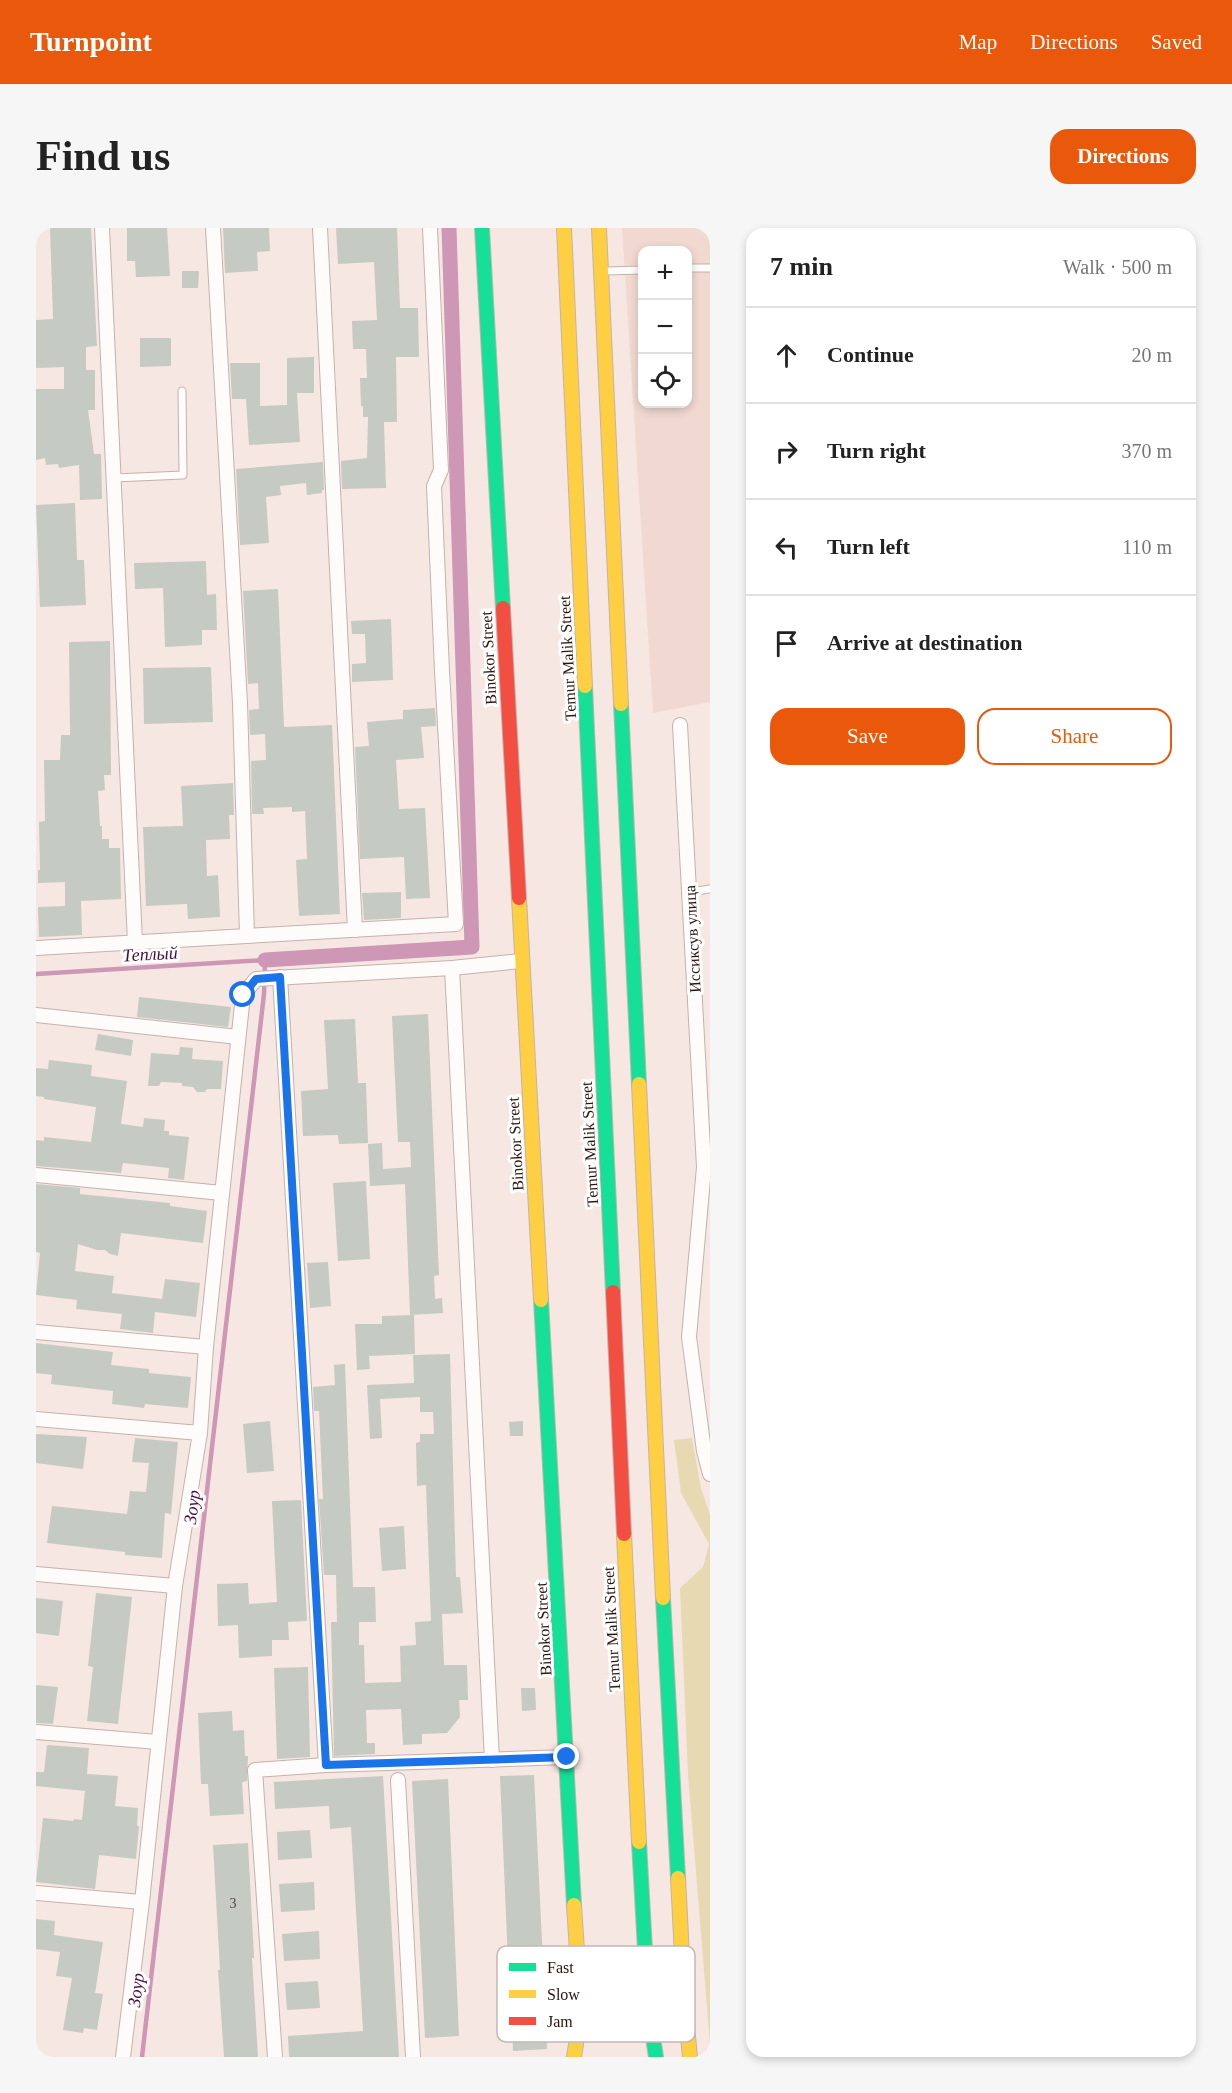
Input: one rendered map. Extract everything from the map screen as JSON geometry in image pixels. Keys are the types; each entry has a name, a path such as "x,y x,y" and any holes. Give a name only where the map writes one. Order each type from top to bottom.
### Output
{"main road":[{"name":"Binokor Street","path":"482,228 577,1946"},
{"name":"Temur Malik Street","path":"564,228 630,1670 645,1946"},
{"path":"599,228 657,1669 680,1946"},
{"path":"630,1670 657,1669"},
{"name":"Binokor Street","path":"574,2057 577,2042"},
{"name":"Temur Malik Street","path":"654,2042 656,2057"},
{"path":"689,2042 690,2057"}],"street":[{"path":"102,228 135,942"},
{"path":"213,228 240,703 246,936"},
{"path":"320,228 355,930"},
{"path":"36,948 456,924 434,486 441,470 430,228"},
{"name":"Иссиксув улица","path":"680,725 704,1167 689,1337 704,1451 710,1474"},
{"path":"123,2057 142,1902 175,1586 200,1433 206,1347 243,995 256,979 452,968 521,961"},
{"path":"452,968 492,1760"},
{"path":"280,977 326,1765"},
{"path":"36,1015 238,1036"},
{"path":"36,1174 222,1193"},
{"path":"36,1332 206,1347"},
{"path":"36,1419 200,1433"},
{"path":"36,1574 175,1586"},
{"path":"36,1732 158,1742"},
{"path":"275,2057 255,1770 326,1765 567,1757"},
{"path":"398,1780 413,2057"},
{"path":"36,1893 142,1902"}],"lane":[{"path":"692,268 710,268"},
{"path":"600,271 638,270"},
{"path":"114,478 183,475 182,391"},
{"path":"690,892 710,889"}],"shaded area":[{"path":"622,228 710,228 710,702 653,713"},
{"path":"692,1438 701,1488 710,1515 710,2044 688,1775 680,1588 703,1567 709,1544 681,1493 674,1440"}],"building":[{"path":"50,228 91,228 97,346 86,347 86,370 95,370 95,410 88,410 94,454 101,454 102,499 80,500 79,465 59,468 58,464 46,465 45,458 36,460 36,389 64,389 64,367 36,368 36,320 53,319"},
{"path":"127,228 167,228 170,276 136,277 135,261 127,261"},
{"path":"223,228 269,228 270,251 257,252 258,271 225,273"},
{"path":"336,228 397,228 400,308 418,308 419,357 396,357 397,422 384,422 386,488 342,489 341,461 367,458 368,417 363,417 360,378 367,378 366,349 353,349 352,321 377,320 374,262 338,264"},
{"path":"182,271 199,271 198,288 182,288"},
{"path":"140,338 171,338 171,366 140,367"},
{"path":"314,357 314,393 297,393 300,442 249,445 246,399 232,399 230,363 260,363 260,406 287,405 287,358"},
{"path":"323,462 324,490 322,493 307,495 306,483 280,486 281,495 266,497 269,543 240,545 236,469"},
{"path":"75,503 77,560 84,560 86,605 40,607 36,505"},
{"path":"206,561 207,595 216,594 217,630 202,630 202,645 165,647 163,588 135,589 134,563"},
{"path":"278,589 284,727 332,725 340,914 299,916 296,860 307,859 305,811 292,812 292,807 263,808 264,814 252,814 251,761 266,760 265,734 250,735 249,710 259,709 258,683 248,684 243,591"},
{"path":"391,619 393,680 352,682 352,664 366,663 365,634 352,634 351,621"},
{"path":"110,641 111,775 104,775 105,790 98,791 102,839 109,839 109,848 120,848 121,899 81,901 82,935 39,937 38,907 65,906 65,882 38,883 38,870 40,870 39,822 45,821 44,760 60,760 61,735 70,735 69,642"},
{"path":"211,667 213,722 144,724 143,668"},
{"path":"435,708 436,726 421,727 424,758 396,760 399,809 425,808 430,898 406,899 404,857 360,859 355,747 369,746 367,722 403,719 403,710"},
{"path":"233,783 234,815 229,815 230,839 206,840 207,876 218,875 220,917 188,919 187,904 146,906 143,827 183,826 181,786"},
{"path":"401,892 401,918 364,920 362,893"},
{"path":"139,997 231,1007 228,1027 137,1017"},
{"path":"428,1014 439,1275 434,1276 435,1299 442,1298 443,1313 410,1315 405,1184 370,1186 368,1144 382,1143 383,1169 411,1167 410,1142 398,1142 392,1016"},
{"path":"355,1019 358,1083 366,1083 368,1143 339,1144 338,1135 303,1136 301,1091 328,1089 324,1020"},
{"path":"98,1034 133,1040 131,1056 95,1050"},
{"path":"180,1047 193,1048 192,1059 223,1061 221,1089 197,1092 193,1087 182,1086 182,1083 161,1082 159,1086 148,1086 151,1053 179,1055"},
{"path":"49,1060 92,1065 91,1076 127,1081 121,1124 143,1127 144,1118 165,1120 164,1131 169,1131 169,1135 189,1137 184,1180 168,1178 169,1168 123,1163 121,1173 36,1166 36,1140 44,1141 44,1137 91,1142 96,1107 36,1096 36,1068 48,1069"},
{"path":"366,1181 370,1259 338,1261 333,1183"},
{"path":"36,1184 80,1188 80,1194 170,1203 170,1206 207,1211 203,1243 121,1233 118,1256 105,1250 78,1244 75,1271 114,1276 112,1293 162,1299 165,1279 200,1283 196,1317 155,1312 153,1333 120,1329 122,1314 76,1309 77,1300 36,1295 40,1253 36,1252"},
{"path":"328,1262 331,1306 310,1308 307,1263"},
{"path":"414,1315 415,1354 369,1356 370,1369 357,1370 355,1324 382,1324 382,1316"},
{"path":"36,1343 113,1352 111,1365 149,1369 149,1373 191,1377 188,1408 145,1404 144,1408 112,1404 113,1391 51,1384 52,1375 36,1373"},
{"path":"450,1354 456,1577 460,1577 463,1613 442,1614 444,1665 467,1665 468,1700 459,1700 460,1717 447,1733 422,1734 422,1744 403,1745 401,1709 366,1710 367,1743 375,1743 375,1754 334,1756 331,1622 337,1622 336,1575 324,1575 319,1499 323,1499 319,1411 314,1411 313,1387 335,1385 334,1365 345,1364 353,1587 375,1587 376,1622 359,1622 359,1645 364,1645 365,1683 401,1682 400,1646 416,1645 415,1622 431,1621 426,1485 417,1486 416,1443 420,1442 420,1434 434,1434 433,1412 420,1412 420,1397 380,1399 382,1438 370,1439 367,1385 414,1383 413,1355"},
{"path":"270,1421 274,1471 247,1473 243,1424"},
{"path":"523,1421 523,1436 510,1436 509,1422"},
{"path":"36,1434 87,1437 83,1469 36,1463"},
{"path":"135,1438 178,1442 171,1514 165,1513 162,1558 125,1555 125,1552 47,1543 52,1506 127,1514 130,1491 146,1492 149,1463 132,1462"},
{"path":"301,1500 307,1621 288,1622 289,1640 272,1640 272,1656 239,1658 238,1625 218,1626 217,1584 248,1583 249,1604 277,1602 272,1501"},
{"path":"404,1526 406,1569 382,1571 379,1528"},
{"path":"96,1593 132,1597 118,1724 87,1721 93,1667 88,1666"},
{"path":"36,1598 63,1601 59,1636 36,1633"},
{"path":"308,1667 310,1757 277,1759 274,1668"},
{"path":"36,1685 58,1687 53,1724 36,1723"},
{"path":"521,1688 535,1688 536,1710 522,1711"},
{"path":"232,1711 233,1731 244,1730 245,1756 248,1756 247,1781 242,1782 244,1814 210,1816 208,1784 201,1784 198,1713"},
{"path":"47,1745 89,1748 87,1774 118,1776 115,1806 138,1808 136,1859 99,1855 95,1889 36,1882 43,1818 82,1820 85,1791 36,1786 36,1772 44,1772"},
{"path":"534,1775 542,1946 507,1946 500,1776"},
{"path":"383,1776 399,2057 289,2057 288,2036 363,2031 351,1827 330,1829 329,1806 275,1809 274,1782"},
{"path":"448,1779 459,2036 425,2038 412,1781"},
{"path":"310,1830 312,1858 278,1860 277,1832"},
{"path":"248,1843 258,2057 224,2057 213,1845"},
{"path":"314,1882 315,1910 281,1912 279,1884"},
{"path":"36,1919 55,1921 54,1935 103,1942 95,1993 103,1994 97,2030 84,2028 83,2033 63,2030 72,1978 56,1976 60,1952 36,1949"},
{"path":"319,1931 320,1959 284,1961 282,1934"},
{"path":"318,1981 320,2008 287,2010 285,1983"},
{"path":"513,2042 547,2042 547,2049 513,2051"}],"waterway":[{"path":"265,960 472,947 449,228"},
{"name":"Зоур","path":"36,974 265,960 264,994 142,2057"}],"traffic: fast":[{"path":"482,228 503,608"},
{"path":"585,686 613,1292"},
{"path":"621,704 639,1084"},
{"path":"541,1300 574,1905"},
{"path":"663,1598 678,1878"},
{"path":"639,1842 645,1946"},
{"path":"654,2042 656,2057"}],"traffic: slow":[{"path":"564,228 585,686"},
{"path":"599,228 621,704"},
{"path":"519,898 541,1300"},
{"path":"639,1084 663,1598"},
{"path":"624,1534 639,1842"},
{"path":"678,1878 681,1946"},
{"path":"574,1905 577,1946"},
{"path":"574,2057 576,2042"},
{"path":"689,2042 690,2057"}],"traffic: jam":[{"path":"503,608 519,898"},
{"path":"613,1292 624,1534"}],"route":[{"path":"243,995 256,979 280,977 326,1765 567,1757"}],"water label":[{"name":"Теплый","path":"150,954"}]}
